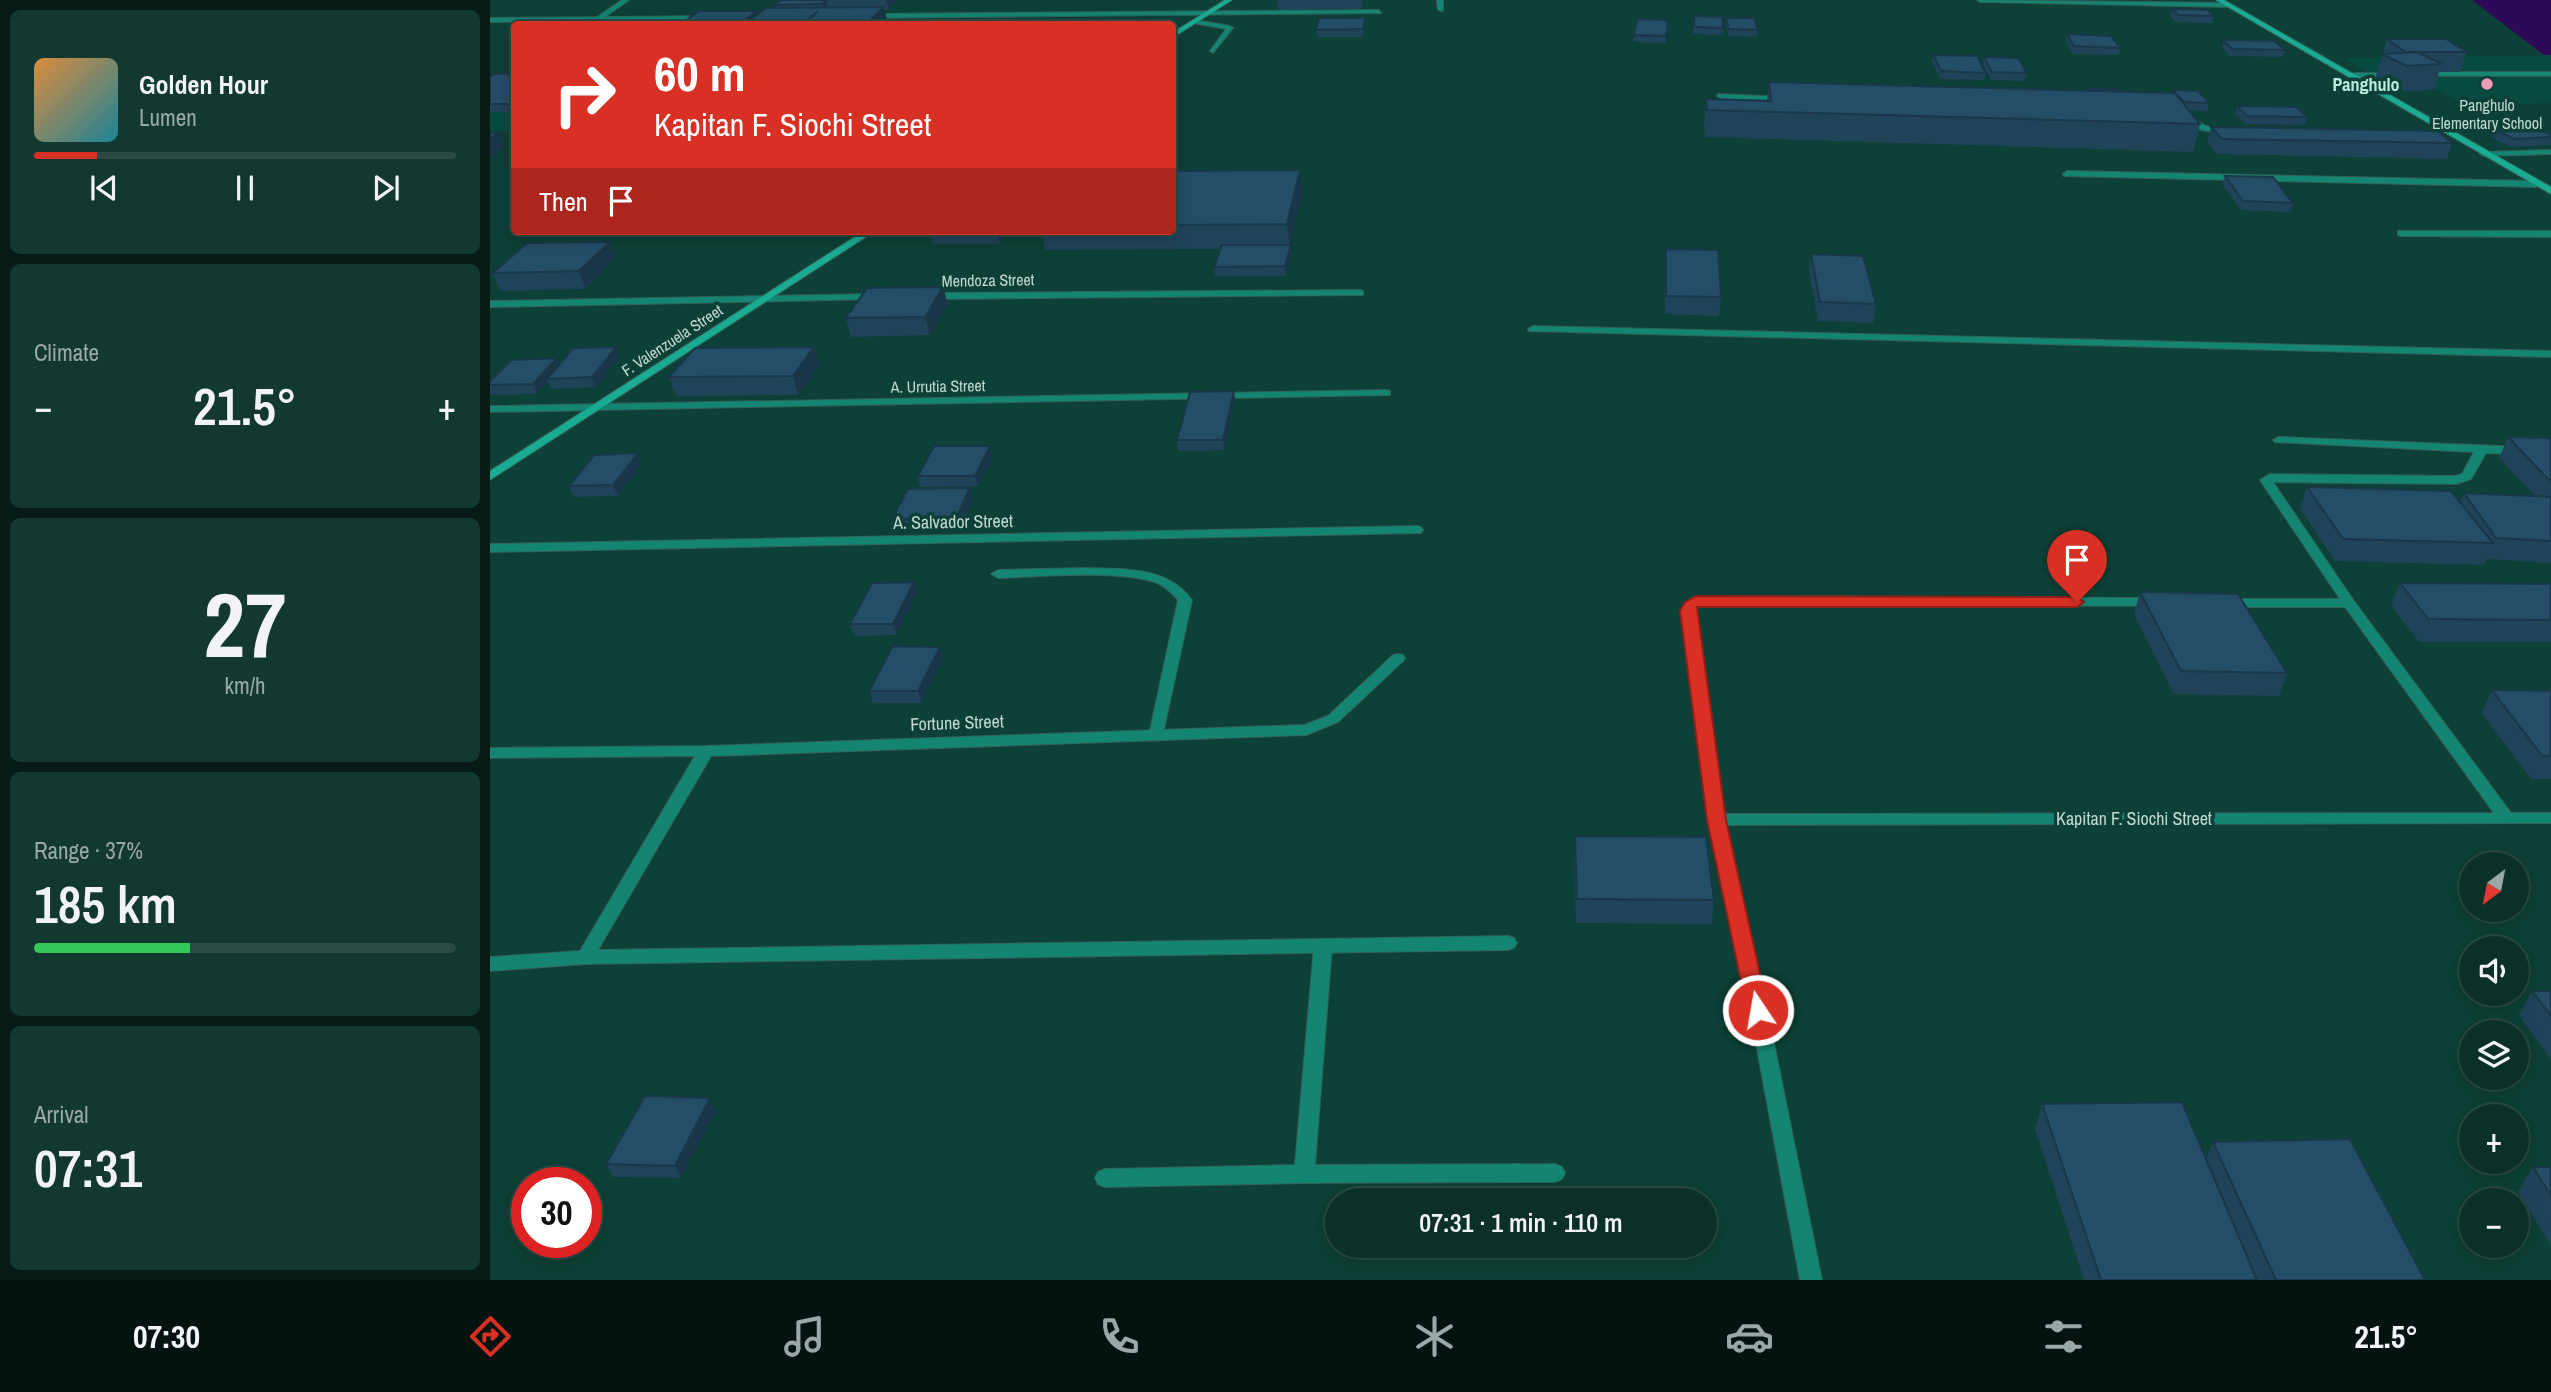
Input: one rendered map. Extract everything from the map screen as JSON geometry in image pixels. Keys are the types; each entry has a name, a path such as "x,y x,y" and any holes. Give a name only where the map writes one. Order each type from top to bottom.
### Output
{"main road":[{"path":"1176,34 1229,0"},
{"path":"2219,0 2551,191"},
{"name":"F. Valenzuela Street","path":"490,476 864,235"}],"street":[{"path":"598,19 626,0"},
{"path":"1440,0 1441,10"},
{"path":"1980,0 2228,5"},
{"path":"862,16 1378,12"},
{"path":"490,20 709,18"},
{"path":"1195,22 1223,25 1230,29 1213,51"},
{"path":"2414,75 2551,74"},
{"path":"2348,75 2400,75"},
{"path":"1721,96 1790,99"},
{"path":"2174,116 2191,120 2204,128 2234,132"},
{"path":"2432,132 2446,131"},
{"path":"2484,154 2551,152"},
{"path":"2067,174 2536,184"},
{"path":"2401,233 2551,234"},
{"name":"Mendoza Street","path":"918,297 1360,293"},
{"path":"490,304 891,297"},
{"path":"1533,329 2551,354"},
{"name":"A. Urrutia Street","path":"490,410 1386,393"},
{"path":"2279,440 2551,453"},
{"path":"2482,449 2467,476 2456,480 2270,478 2266,481 2348,603 2505,818"},
{"name":"A. Salvador Street","path":"490,548 1417,530"},
{"path":"998,574 1128,574 1159,579 1178,590 1185,600 1157,735"},
{"path":"1811,1280 1764,1038 1716,820 1688,611 1690,605 1696,600 2168,602"},
{"path":"2210,603 2348,603"},
{"name":"Fortune Street","path":"490,753 706,751 1306,730 1333,719 1398,658"},
{"path":"585,957 706,751"},
{"name":"Kapitan F. Siochi Street","path":"1716,820 2551,818"},
{"path":"490,964 585,957 1508,943"},
{"path":"1304,1174 1323,946"},
{"path":"1105,1178 1555,1173"}],"shaded area":[{"path":"2472,0 2551,0 2551,55 2544,55"},
{"name":"Panghulo Elementary School","path":"2551,55 2551,103 2467,105 2409,77 2375,79 2345,58"},
{"path":"490,79 511,79 511,131 490,131"}],"building":[{"path":"781,0 826,0 822,4 775,5"},
{"path":"884,7 869,21 808,21 818,11 806,21 748,21 766,8"},
{"path":"2172,9 2208,10 2214,16 2178,15"},
{"path":"699,11 757,11 743,21 685,21"},
{"path":"1694,16 1722,17 1723,28 1694,27"},
{"path":"1319,18 1365,18 1363,29 1316,30"},
{"path":"1726,18 1754,18 1758,30 1729,29"},
{"path":"1637,19 1668,20 1666,36 1634,35"},
{"path":"2067,34 2111,36 2120,48 2074,46"},
{"path":"2387,39 2446,39 2467,52 2406,52"},
{"path":"2223,40 2275,41 2285,50 2232,49"},
{"path":"2417,52 2442,64 2407,66 2382,54"},
{"path":"1933,55 1977,56 1986,73 1941,71"},
{"path":"1984,57 2018,58 2027,73 1992,72"},
{"path":"511,73 511,104 490,104 490,77"},
{"path":"1769,82 2175,93 2200,124 1707,110 1706,99 1771,101"},
{"path":"2118,89 2120,91 2091,90"},
{"path":"2173,90 2198,91 2209,103 2184,102"},
{"path":"2237,106 2297,107 2307,117 2247,116"},
{"path":"2211,127 2438,131 2452,143 2222,139"},
{"path":"2534,127 2551,137 2514,139 2494,129"},
{"path":"1300,170 1287,224 1176,225 1176,171"},
{"path":"2225,176 2273,177 2293,203 2243,201"},
{"path":"610,242 579,271 493,273 527,243"},
{"path":"1222,245 1291,245 1285,266 1214,267"},
{"path":"1666,249 1718,250 1721,297 1666,296"},
{"path":"1811,254 1863,256 1876,304 1820,302"},
{"path":"943,287 925,317 846,318 867,288"},
{"path":"616,347 592,377 547,379 573,348"},
{"path":"814,347 793,376 669,377 695,348"},
{"path":"557,358 533,384 490,385 490,381 511,360"},
{"path":"1234,391 1223,440 1177,440 1190,392"},
{"path":"2508,437 2551,438 2551,482"},
{"path":"934,446 990,446 975,476 918,476"},
{"path":"638,453 613,485 569,486 594,455"},
{"path":"2307,487 2451,491 2493,543 2343,539"},
{"path":"970,488 956,518 892,519 908,489"},
{"path":"2464,493 2551,497 2551,541 2496,538"},
{"path":"914,582 893,624 850,624 872,583"},
{"path":"2400,583 2551,584 2551,620 2428,619"},
{"path":"2140,592 2238,594 2287,673 2181,671"},
{"path":"893,646 940,647 918,691 869,691"},
{"path":"2492,690 2551,691 2551,756 2542,756"},
{"path":"1575,836 1706,837 1714,900 1577,899"},
{"path":"2532,991 2551,991 2551,1016"},
{"path":"645,1096 710,1098 675,1166 606,1164"},
{"path":"2182,1102 2257,1280 2101,1280 2042,1104"},
{"path":"2350,1139 2425,1280 2276,1280 2213,1142"},
{"path":"2533,1167 2551,1167 2551,1196"}],"place":[{"name":"Panghulo Elementary School","path":"2487,84"}],"district":[{"name":"Panghulo","path":"2366,85"}],"route":[{"path":"1758,1010 1716,820 1688,611 1690,605 1696,600 2077,602"}]}
